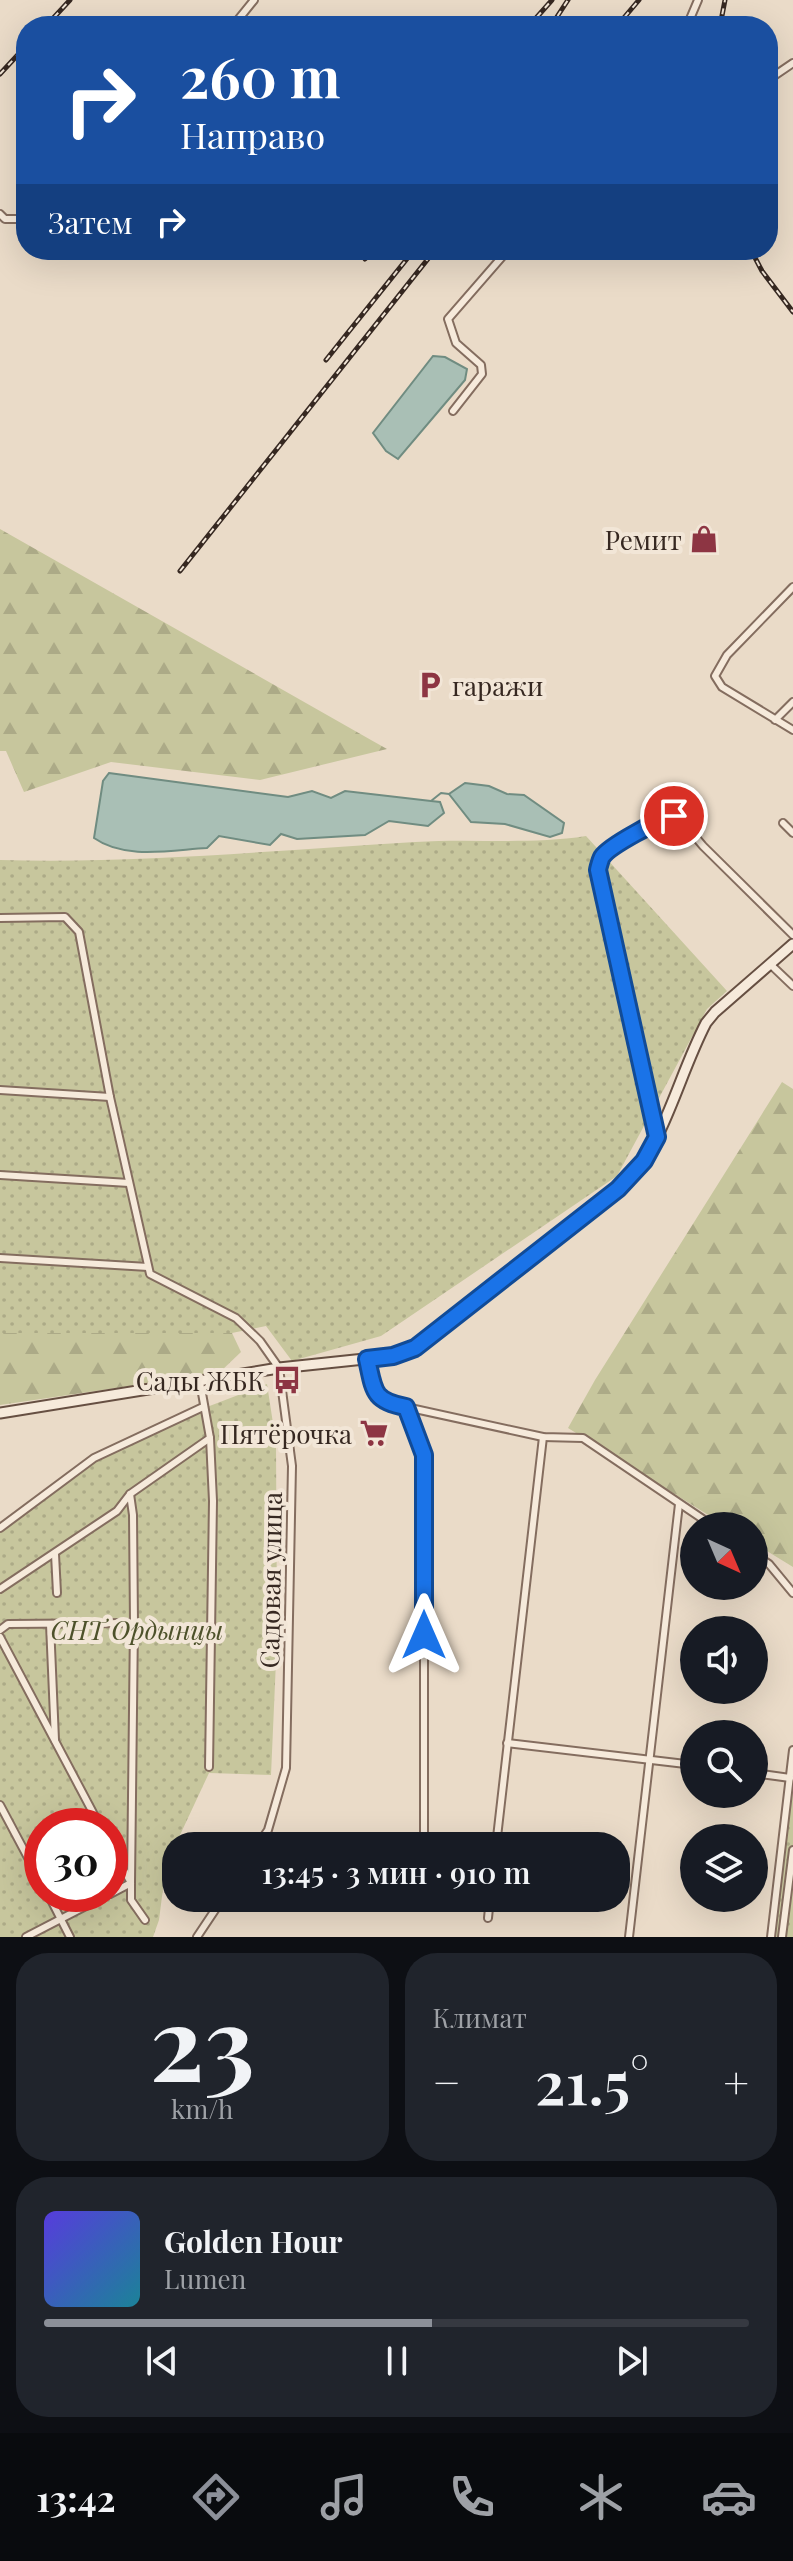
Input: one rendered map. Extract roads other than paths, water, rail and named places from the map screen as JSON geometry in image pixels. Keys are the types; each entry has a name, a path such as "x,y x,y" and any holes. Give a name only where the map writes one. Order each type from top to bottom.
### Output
{"street":[{"path":"241,16 254,0"},
{"path":"453,411 482,374 481,365 456,343 448,319 499,260"},
{"path":"793,587 727,655 715,676 722,687 793,730"},
{"path":"775,720 793,702"},
{"path":"657,1137 600,881 598,870 601,858 662,818 674,816 793,935"},
{"path":"783,823 793,833"},
{"path":"0,918 65,917 79,932 110,1097 150,1274 236,1318 260,1341 279,1368"},
{"path":"0,1413 279,1368 393,1356 415,1348 633,1176 657,1137 699,1036 715,1012 793,944"},
{"path":"770,964 793,986"},
{"path":"0,1090 110,1097"},
{"path":"0,1175 129,1183"},
{"path":"0,1258 148,1267"},
{"path":"367,1359 376,1396 383,1402 543,1437 583,1438 691,1512"},
{"name":"Садовая улица","path":"267,1832 286,1768 292,1466 279,1368"},
{"path":"200,1382 210,1438 213,1501 209,1767"},
{"path":"0,1528 94,1458 203,1407"},
{"path":"406,1407 424,1455 424,1832"},
{"path":"497,1832 543,1437"},
{"path":"0,1589 117,1511 130,1494 210,1438"},
{"path":"130,1494 134,1623 131,1900 145,1920"},
{"path":"629,1937 679,1504"},
{"path":"55,1554 57,1593"},
{"path":"768,1563 793,1593"},
{"path":"0,1630 8,1624 134,1623"},
{"path":"50,1624 55,1742"},
{"path":"0,1637 90,1808"},
{"path":"507,1743 680,1763"},
{"path":"771,1937 793,1750"},
{"path":"768,1775 790,1778"},
{"path":"0,1805 24,1850"},
{"path":"782,1937 793,1850"},
{"path":"128,1877 131,1883"},
{"path":"57,1912 70,1937"},
{"path":"26,1937 76,1912"},
{"path":"197,1937 214,1912"},
{"path":"488,1918 489,1912"}],"waterway":[{"path":"431,801 441,793 449,794"}],"railway":[{"path":"55,16 70,0"},
{"path":"538,16 552,0"},
{"path":"558,16 568,0"},
{"path":"625,16 639,0"},
{"path":"722,16 725,0"},
{"path":"0,74 16,57"},
{"path":"326,360 406,260"},
{"path":"180,571 427,260"},
{"path":"756,260 793,312"}],"place":[{"name":"Ремит","path":"704,539"},
{"name":"гаражи","path":"430,685"},
{"name":"Сады ЖБК","path":"287,1380"},
{"name":"Пятёрочка","path":"374,1433"}],"park label":[{"name":"СНТ Ордынцы","path":"137,1629"}]}
